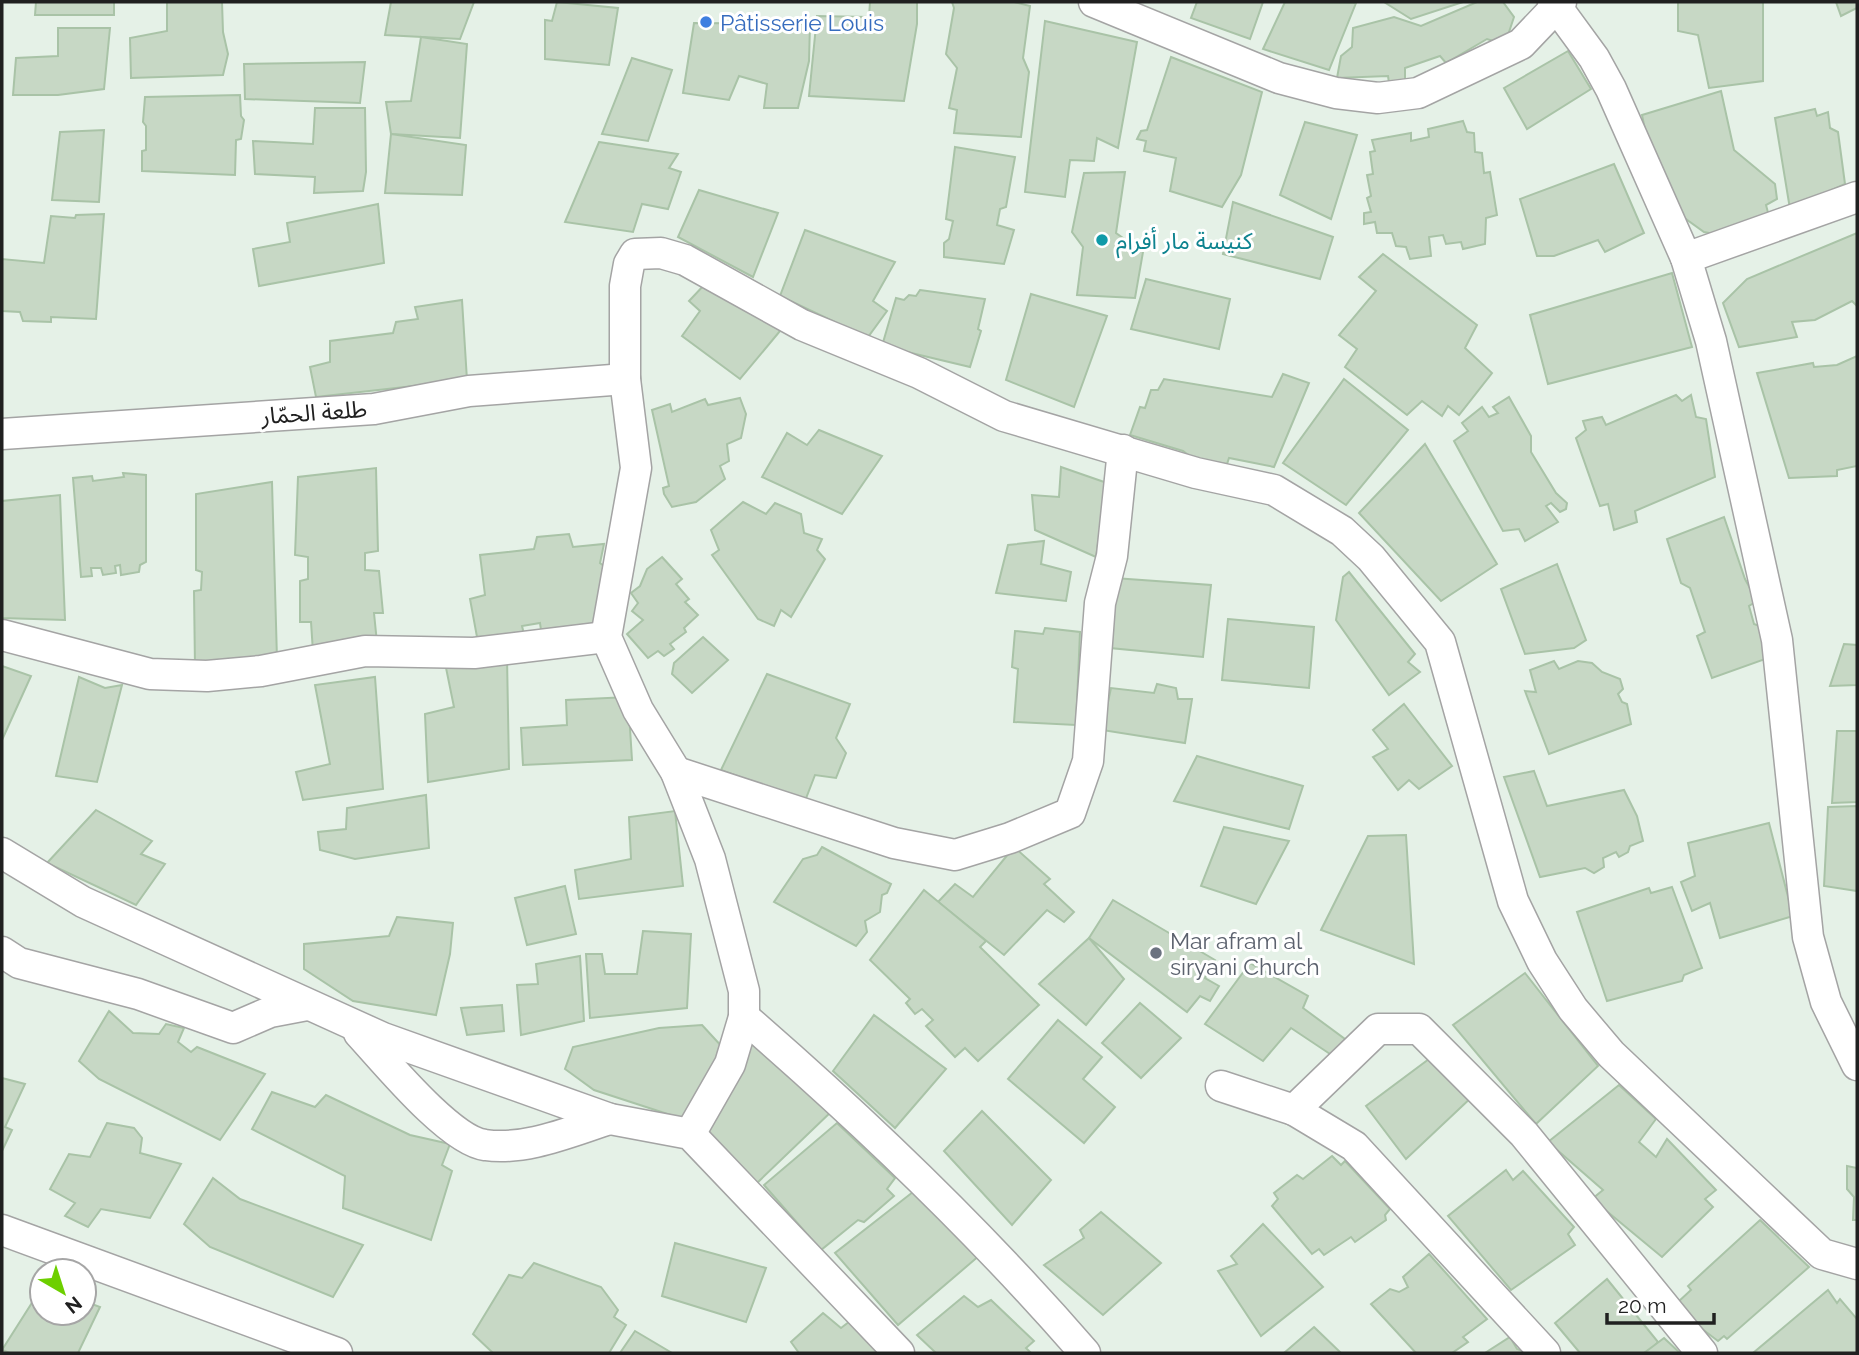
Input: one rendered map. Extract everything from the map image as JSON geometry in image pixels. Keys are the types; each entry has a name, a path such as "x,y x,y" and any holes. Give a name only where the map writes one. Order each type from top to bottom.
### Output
{"street":[{"path":"1094,2 1279,78 1336,93 1378,98 1418,93 1465,73 1521,44 1558,4 1611,89 1686,258 1724,390 1777,640 1808,937 1826,1002 1857,1065"},
{"path":"1686,258 1857,197"},
{"path":"690,1134 730,1065 744,1017 744,990 717,884 676,772 638,710 606,637 636,468 625,379 625,286 629,264 635,254 661,253 685,260 802,325 919,373 1004,416 1196,473 1274,490 1342,531 1371,558 1440,642 1513,901 1542,961 1573,1009 1611,1054 1822,1254 1857,1264"},
{"name":"طلعة الحمّار","path":"2,434 374,409 469,391 625,379"},
{"path":"676,772 894,843 955,855 1010,838 1070,813 1088,761 1100,603 1112,556 1123,450"},
{"path":"2,635 150,674 207,676 261,671 365,651 474,653 606,637"},
{"path":"2,853 83,902 351,1025 455,1066 610,1119 690,1134 899,1353"},
{"path":"2,952 19,963 138,994 233,1028 270,1012 307,1005"},
{"path":"744,1017 894,1154 1038,1299 1085,1353"},
{"path":"351,1025 447,1126 483,1146 524,1144 610,1119"},
{"path":"1294,1110 1378,1029 1419,1029 1524,1134 1702,1353"},
{"path":"1220,1086 1294,1110 1354,1146 1545,1353"},
{"path":"2,1230 337,1353"}],"building":[{"path":"36,2 114,2 114,15 35,15"},
{"path":"167,2 222,2 223,32 228,54 223,75 131,78 130,38 167,31"},
{"path":"391,2 474,2 460,39 385,35"},
{"path":"557,2 618,8 609,65 545,59 545,20 552,21"},
{"path":"870,2 917,2 917,24 904,101 809,96 817,16 869,17"},
{"path":"952,2 1014,2 1030,6 1023,58 1029,72 1021,137 954,133 957,110 949,108 957,68 946,54 954,8"},
{"path":"1197,2 1263,2 1250,39 1191,18"},
{"path":"1285,2 1356,3 1329,70 1263,49"},
{"path":"1384,2 1463,2 1411,19"},
{"path":"1477,2 1503,2 1514,17 1508,35 1493,41 1487,39 1446,63 1440,56 1405,68 1405,81 1389,83 1388,76 1337,78 1341,56 1352,47 1353,28 1394,17 1421,26"},
{"path":"1678,2 1763,2 1763,81 1709,88 1698,35 1678,31"},
{"path":"1836,2 1857,2 1857,8 1841,16"},
{"path":"1045,21 1137,42 1118,148 1097,138 1094,161 1070,160 1065,197 1025,192"},
{"path":"694,23 810,24 809,61 798,108 764,108 767,84 739,76 729,100 683,93"},
{"path":"58,28 110,28 104,89 58,95 13,95 16,58 58,56"},
{"path":"421,37 467,44 460,138 391,134 386,102 411,101"},
{"path":"1568,51 1591,89 1527,129 1504,88"},
{"path":"1171,57 1262,92 1241,175 1222,207 1170,191 1176,158 1144,151 1146,141 1137,139 1141,131 1147,130"},
{"path":"632,58 672,70 648,141 602,134"},
{"path":"365,62 360,103 245,99 244,64"},
{"path":"1721,91 1734,150 1775,184 1777,199 1766,205 1770,220 1725,236 1704,232 1679,214 1654,174 1642,115"},
{"path":"240,95 241,116 244,120 241,139 236,140 235,175 142,171 142,151 146,150 146,126 143,122 145,97"},
{"path":"315,108 365,108 366,172 363,191 314,193 315,177 255,174 253,141 313,144"},
{"path":"1815,109 1817,116 1828,112 1830,128 1838,132 1845,184 1790,209 1775,118"},
{"path":"1463,121 1467,132 1474,133 1475,152 1482,153 1484,173 1490,172 1497,215 1486,218 1485,244 1463,249 1461,242 1446,244 1443,235 1429,237 1431,256 1410,259 1406,247 1396,246 1392,233 1377,233 1375,222 1364,224 1364,213 1371,212 1367,198 1371,196 1367,175 1373,174 1370,152 1375,151 1372,140 1411,133 1411,141 1429,137 1428,129"},
{"path":"1305,122 1357,135 1331,219 1280,195"},
{"path":"104,130 99,202 52,200 60,132"},
{"path":"391,134 466,145 462,195 385,193"},
{"path":"599,142 678,154 669,168 681,172 668,209 642,204 633,232 565,222"},
{"path":"955,147 1015,157 1006,207 1000,209 997,225 1014,230 1004,264 944,257 944,243 949,239 953,221 946,219"},
{"path":"1614,164 1644,233 1605,252 1598,240 1554,256 1537,256 1520,199"},
{"name":"كنيسة مار أفرام","path":"1125,172 1116,233 1143,252 1135,298 1077,295 1083,247 1072,232 1084,173"},
{"path":"699,190 778,213 753,277 678,237"},
{"path":"1233,202 1333,237 1320,279 1223,254"},
{"path":"378,204 384,263 259,286 253,249 290,242 287,223"},
{"path":"104,214 96,319 51,317 51,322 23,321 20,312 2,311 2,259 44,263 51,216 75,218 76,215"},
{"path":"805,230 895,262 873,301 887,311 868,337 833,328 835,322 780,296"},
{"path":"1857,233 1857,306 1852,301 1815,320 1792,322 1797,337 1739,347 1723,303 1747,279"},
{"path":"1383,254 1477,325 1465,348 1492,373 1459,415 1448,406 1442,416 1422,401 1407,415 1345,367 1357,349 1339,335 1376,291 1359,277"},
{"path":"1672,273 1692,347 1548,384 1530,315"},
{"path":"1146,279 1230,299 1219,349 1131,329"},
{"path":"706,283 785,325 740,379 682,336 700,311 689,301"},
{"path":"920,290 985,299 978,329 981,331 970,367 882,346 896,298 904,300 909,295 916,296"},
{"path":"1031,294 1107,316 1074,407 1006,380"},
{"path":"462,300 467,380 316,397 310,367 330,362 330,341 393,333 396,322 418,319 415,307"},
{"path":"1857,356 1857,466 1837,470 1837,476 1789,478 1757,373 1813,363 1814,367 1837,365"},
{"path":"1283,374 1309,383 1274,467 1229,458 1227,464 1192,458 1183,451 1130,435 1140,407 1145,408 1151,390 1158,390 1164,379 1272,397"},
{"path":"1344,379 1408,430 1346,505 1283,463"},
{"path":"1676,395 1682,401 1691,395 1696,417 1706,419 1715,477 1635,511 1637,522 1614,530 1608,504 1600,506 1576,438 1586,430 1583,421 1602,417 1606,425"},
{"path":"1509,397 1531,436 1531,452 1556,493 1567,503 1566,509 1560,512 1551,503 1546,506 1558,522 1525,541 1519,529 1503,531 1454,441 1468,431 1462,423 1482,407 1489,417 1498,413 1493,407"},
{"path":"740,398 746,414 741,438 727,444 729,461 720,466 725,479 696,502 672,507 664,494 663,488 669,486 652,410 670,404 672,412 705,399 708,405"},
{"path":"819,430 882,456 842,514 762,477 787,433 807,445"},
{"path":"1425,444 1497,564 1441,601 1359,513"},
{"path":"1061,467 1107,483 1096,557 1035,530 1032,495 1059,497"},
{"path":"376,468 378,551 365,553 365,570 379,571 383,613 374,613 377,643 313,652 311,622 300,622 300,581 308,579 308,557 295,555 298,477"},
{"path":"123,473 146,475 146,562 140,565 139,572 121,575 120,565 115,566 116,573 103,575 101,568 91,568 92,576 81,577 73,478 92,476 93,481 124,477"},
{"path":"272,482 277,659 195,667 194,591 201,590 202,572 196,570 196,494"},
{"path":"60,495 65,620 2,618 2,501"},
{"path":"743,502 766,514 775,503 801,514 804,533 822,539 817,550 825,559 791,617 781,610 774,626 758,619 712,555 719,550 711,530"},
{"path":"1724,517 1745,579 1757,601 1749,606 1754,624 1762,627 1771,657 1712,678 1697,636 1705,632 1690,588 1681,583 1667,539"},
{"path":"569,534 573,547 604,544 600,563 608,569 604,622 541,630 540,623 522,626 524,634 477,637 470,599 485,595 480,555 534,549 537,537"},
{"path":"1044,541 1041,564 1071,572 1066,601 996,593 1008,545"},
{"path":"662,557 682,579 676,584 689,599 685,602 698,615 684,628 686,632 670,644 674,649 664,656 658,651 648,658 627,634 643,620 632,611 638,603 631,593 640,586 647,569"},
{"path":"1557,564 1586,640 1574,648 1525,654 1501,589"},
{"path":"1349,572 1415,654 1408,662 1420,672 1389,695 1336,620 1343,577"},
{"path":"1114,578 1211,585 1203,657 1110,648"},
{"path":"1228,619 1314,627 1309,688 1222,680"},
{"path":"1045,628 1080,632 1076,725 1014,722 1018,669 1012,667 1015,631 1043,634"},
{"path":"703,637 728,660 692,693 672,674 674,663"},
{"path":"1844,644 1857,645 1857,685 1830,686"},
{"path":"507,657 509,769 428,782 425,714 454,707 444,658"},
{"path":"1554,661 1559,669 1578,661 1592,663 1602,672 1620,679 1623,689 1618,694 1622,702 1627,704 1631,724 1549,754 1525,691 1536,692 1530,670"},
{"path":"2,666 31,676 2,740"},
{"path":"767,674 850,704 836,738 846,753 836,778 815,775 805,801 721,770"},
{"path":"79,677 105,688 122,685 97,782 56,776"},
{"path":"375,677 383,789 303,800 296,772 330,764 315,685"},
{"path":"1157,684 1176,688 1178,699 1192,699 1185,743 1102,730 1111,688 1154,693"},
{"path":"628,697 632,760 523,765 521,728 567,725 566,700"},
{"path":"1404,704 1452,766 1419,789 1409,780 1398,790 1373,757 1388,749 1373,730"},
{"path":"1837,731 1857,731 1857,802 1832,803"},
{"path":"1197,756 1303,786 1289,829 1174,801"},
{"path":"1534,771 1547,806 1624,790 1637,816 1643,841 1630,846 1628,852 1619,857 1616,852 1603,858 1604,867 1594,873 1585,868 1540,877 1504,777"},
{"path":"426,795 429,848 355,859 320,850 318,832 346,829 347,808"},
{"path":"1857,806 1857,891 1824,886 1828,807"},
{"path":"96,810 152,841 141,854 165,864 136,905 47,863"},
{"path":"675,811 683,886 579,899 575,870 631,859 629,817"},
{"path":"1769,823 1793,916 1720,938 1710,903 1692,911 1681,882 1695,876 1688,843"},
{"path":"1224,827 1289,841 1256,904 1201,886"},
{"path":"1406,835 1414,964 1321,930 1368,836"},
{"path":"822,847 891,884 887,893 882,895 880,912 865,921 867,932 856,946 774,902 803,859 817,855"},
{"path":"1014,847 1050,879 1044,884 1074,912 1064,922 1047,910 1004,955 938,902 955,884 973,897"},
{"path":"565,886 576,934 527,945 515,898"},
{"path":"1672,887 1702,968 1684,975 1682,981 1607,1001 1577,912 1649,888 1651,893"},
{"path":"924,890 986,941 980,947 1039,1005 978,1061 965,1048 955,1057 926,1026 933,1020 922,1009 915,1014 906,1003 910,999 870,960"},
{"name":"Mar afram al siryani Church","path":"1113,900 1215,960 1205,978 1219,986 1210,1001 1200,996 1187,1012 1089,938"},
{"path":"397,917 453,923 450,954 436,1015 353,1001 304,969 304,944 389,936"},
{"path":"643,931 691,934 687,1008 590,1018 586,954 602,954 605,974 637,974"},
{"path":"1089,938 1124,979 1086,1025 1039,984"},
{"path":"580,956 584,1021 521,1035 517,985 538,984 536,964"},
{"path":"1250,963 1308,996 1303,1008 1349,1042 1336,1058 1291,1028 1263,1061 1205,1024"},
{"path":"1525,973 1598,1066 1536,1124 1453,1025"},
{"path":"1140,1003 1181,1038 1141,1078 1102,1043"},
{"path":"502,1005 504,1031 467,1035 461,1008"},
{"path":"109,1011 133,1033 159,1034 166,1024 184,1028 178,1042 191,1052 197,1047 265,1074 220,1140 99,1079 79,1061"},
{"path":"874,1015 946,1069 895,1128 833,1071"},
{"path":"1058,1020 1102,1057 1083,1079 1115,1107 1084,1143 1008,1079"},
{"path":"702,1025 725,1050 692,1122 594,1090 565,1069 573,1047 659,1028"},
{"path":"747,1035 834,1109 756,1184 700,1131"},
{"path":"1433,1056 1475,1094 1406,1159 1366,1106"},
{"path":"2,1078 25,1084 5,1127 12,1130 2,1151"},
{"path":"1619,1085 1656,1119 1639,1142 1656,1157 1667,1139 1716,1190 1705,1199 1713,1207 1662,1257 1592,1199 1603,1190 1548,1142"},
{"path":"272,1092 315,1107 326,1095 410,1135 450,1144 442,1165 452,1171 431,1240 343,1208 345,1176 252,1129"},
{"path":"982,1111 1051,1180 1012,1225 944,1151"},
{"path":"107,1123 134,1128 142,1138 140,1153 181,1164 150,1218 101,1209 88,1227 65,1216 75,1203 50,1189 69,1154 90,1157"},
{"path":"837,1123 895,1178 887,1189 894,1196 864,1222 858,1220 821,1250 764,1185"},
{"path":"1332,1156 1341,1165 1345,1161 1390,1209 1385,1215 1386,1220 1355,1242 1351,1237 1324,1255 1319,1249 1312,1254 1272,1206 1278,1199 1274,1193 1297,1175 1303,1179"},
{"path":"1847,1166 1857,1168 1857,1220 1853,1220 1854,1197 1847,1189"},
{"path":"1506,1170 1513,1180 1523,1171 1574,1227 1568,1234 1575,1245 1511,1290 1448,1216"},
{"path":"213,1178 240,1199 363,1245 333,1297 210,1247 184,1224"},
{"path":"918,1188 980,1255 898,1325 835,1253"},
{"path":"1101,1212 1161,1263 1103,1315 1044,1265 1084,1238 1080,1230"},
{"path":"1760,1220 1809,1267 1727,1339 1724,1336 1718,1341 1685,1316 1689,1313 1677,1303 1691,1290 1688,1286"},
{"path":"1263,1224 1323,1287 1261,1336 1218,1271 1237,1264 1231,1256"},
{"path":"675,1243 766,1268 746,1322 662,1296"},
{"path":"1429,1254 1487,1319 1463,1337 1468,1342 1452,1353 1416,1353 1371,1304 1390,1289 1399,1292 1408,1287 1403,1277"},
{"path":"534,1263 601,1287 618,1310 614,1317 626,1325 609,1353 493,1353 473,1334 509,1275 522,1278"},
{"path":"1607,1279 1658,1342 1649,1353 1580,1353 1555,1323"},
{"path":"1828,1290 1837,1303 1840,1299 1857,1319 1857,1353 1753,1353"},
{"path":"964,1296 978,1307 991,1300 1034,1341 1026,1348 1031,1353 936,1353 917,1335"},
{"path":"28,1309 28,1327 90,1327 78,1353 10,1353 2,1350"},
{"path":"823,1313 841,1328 854,1318 889,1353 799,1353 791,1342"},
{"path":"1314,1327 1341,1353 1284,1353"},
{"path":"635,1331 672,1353 620,1353"},
{"path":"1510,1337 1517,1349 1529,1353 1485,1353"},
{"path":"1664,1338 1680,1353 1644,1353"}],"place":[{"name":"Pâtisserie Louis","path":"706,22"},
{"name":"كنيسة مار أفرام","path":"1102,240"},
{"name":"Mar afram al siryani Church","path":"1156,953"}]}
